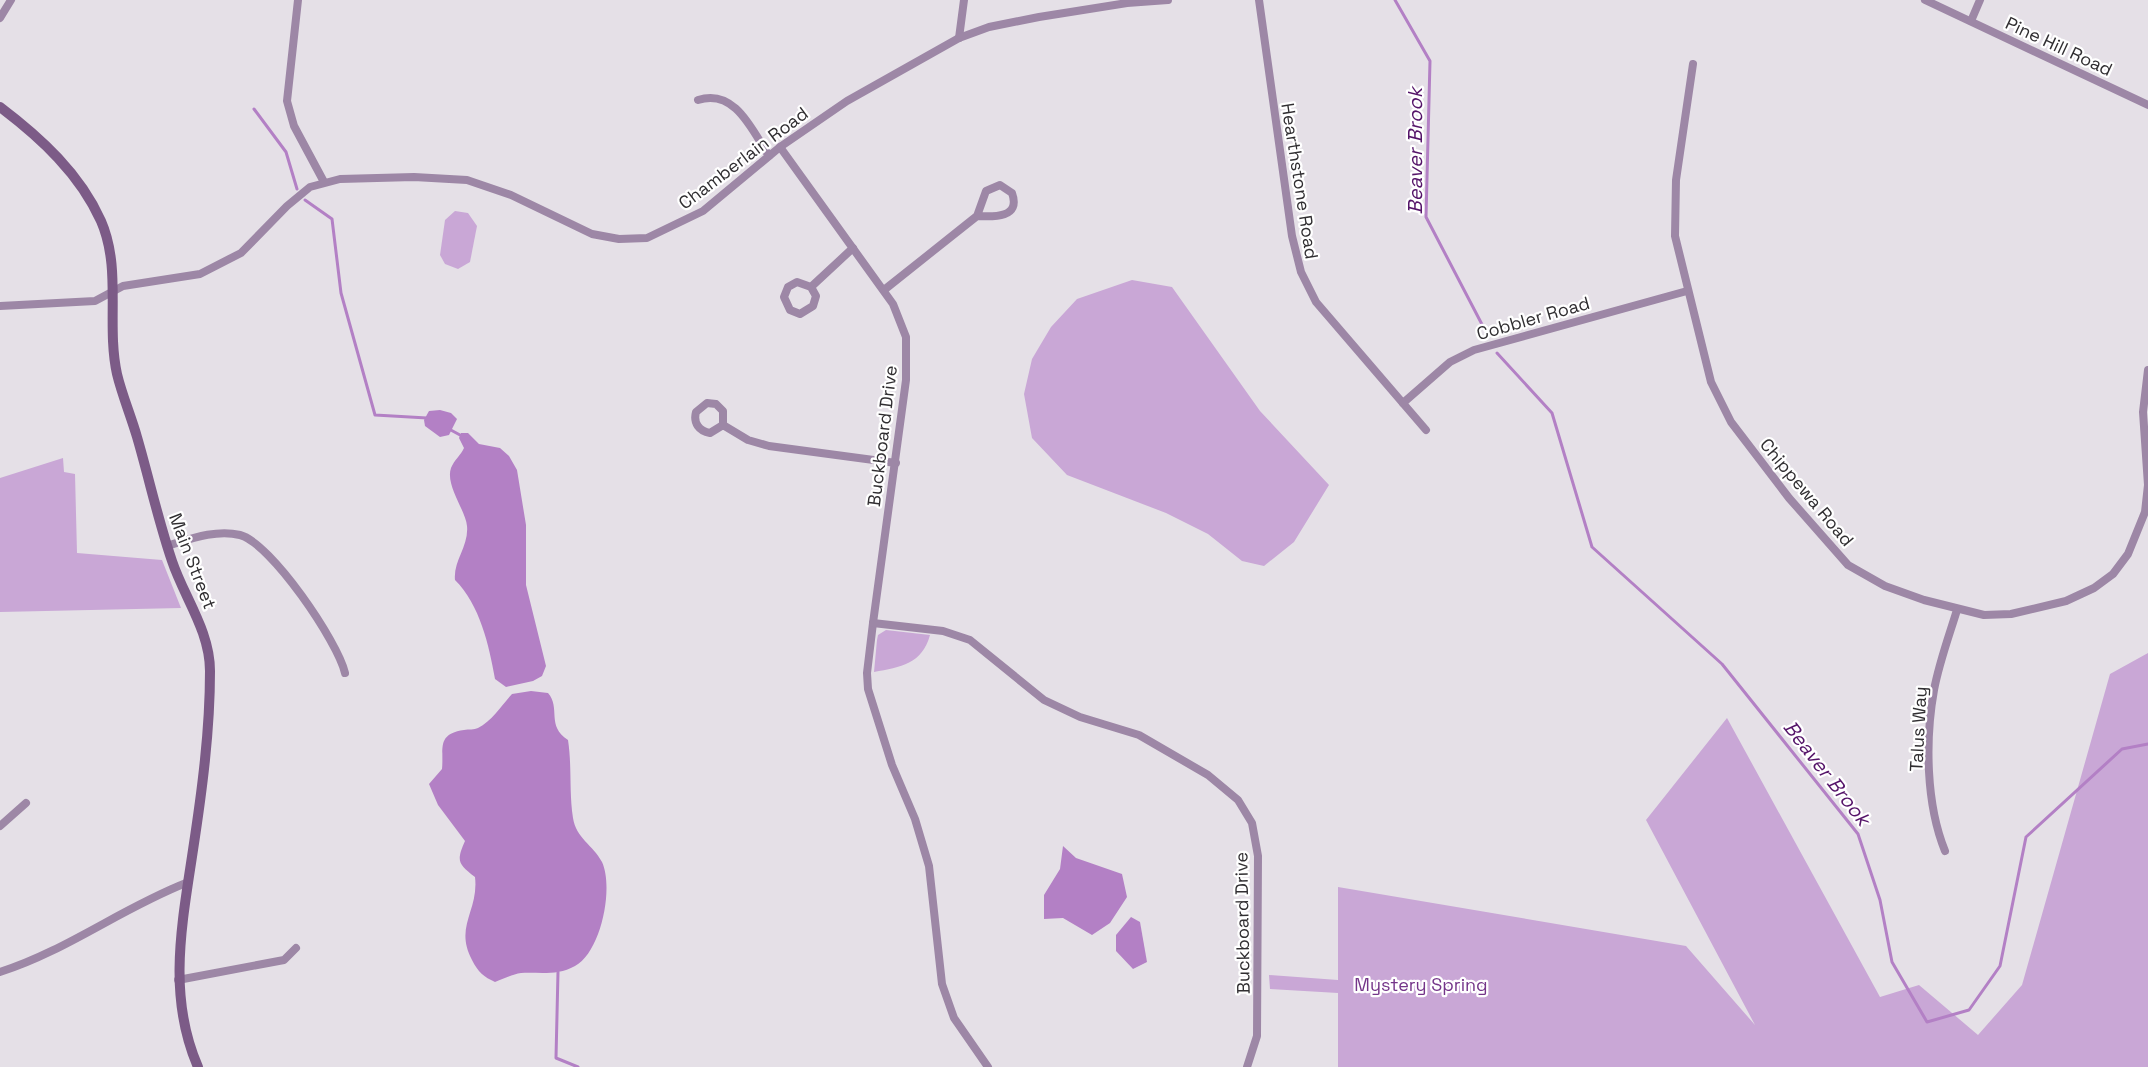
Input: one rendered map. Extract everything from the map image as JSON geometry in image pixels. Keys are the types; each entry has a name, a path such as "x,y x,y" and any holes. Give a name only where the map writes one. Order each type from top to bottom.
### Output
{"main road":[{"name":"Main Street","path":"0,107 51,151 90,198 107,235 113,293 117,374 167,546 205,637 210,669 203,772 186,883 178,980 184,1029 198,1067"}],"street":[{"path":"0,18 11,0"},
{"path":"298,0 287,101 294,126 324,182"},
{"path":"964,0 959,38 989,27 1039,17 1126,3 1168,0"},
{"name":"Hearthstone Road","path":"1259,0 1292,236 1300,272 1316,302 1426,430"},
{"name":"Pine Hill Road","path":"1925,0 2148,105"},
{"path":"1971,21 1980,0"},
{"name":"Chamberlain Road","path":"0,306 95,302 123,286 200,274 230,261 241,253 300,194 324,182 370,177 467,180 511,195 592,234 636,240 647,238 703,211 780,147 847,101 959,38"},
{"name":"Chippewa Road","path":"1693,64 1678,162 1674,208 1677,254 1708,374 1723,410 1818,533 1848,565 1868,578 1924,600 1957,610 2005,615 2066,601 2094,588 2118,568 2136,540 2147,504 2143,412 2148,370"},
{"path":"698,99 714,97 732,104 769,156"},
{"name":"Buckboard Drive","path":"780,147 884,290 899,316 908,354 896,464 867,673 868,689 892,765 915,819 929,866 942,984 954,1018 988,1067"},
{"path":"884,290 978,216 984,195 990,188 1005,187 1012,194 1014,203 1009,212 999,217 978,216"},
{"path":"811,286 853,248"},
{"path":"797,282 811,286 816,296 813,306 805,313 790,310 784,297 788,287 797,282"},
{"name":"Cobbler Road","path":"1403,404 1450,362 1474,350 1687,291"},
{"path":"707,403 716,404 723,411 723,425 710,433 701,430 695,422 696,412 707,403"},
{"path":"723,425 748,440 769,446 896,464"},
{"path":"167,546 199,536 229,533 249,538 274,560 296,590 342,659 345,673"},
{"name":"Talus Way","path":"1945,850 1936,829 1930,800 1930,724 1934,689 1957,610"},
{"name":"Buckboard Drive","path":"873,623 943,631 970,640 1044,700 1080,717 1139,735 1208,775 1238,800 1252,823 1258,856 1257,1036 1246,1067"},
{"path":"0,826 26,803"},
{"path":"0,972 48,953 129,908 186,883"},
{"path":"178,980 284,960 296,948"}],"green space":[{"path":"455,211 468,213 477,226 470,262 458,269 445,264 440,255 445,220"},
{"path":"1132,280 1172,287 1260,411 1329,485 1294,542 1264,566 1242,561 1208,534 1166,513 1067,475 1032,438 1024,394 1032,359 1051,327 1077,299"},
{"path":"63,458 64,472 75,474 77,553 162,560 181,608 0,612 0,478"},
{"path":"886,630 930,635 922,652 916,658 901,666 874,672 878,635"},
{"name":"Mystery Spring","path":"2148,653 2148,1067 1338,1067 1338,993 1270,989 1269,975 1338,980 1338,887 1686,946 1755,1025 1646,820 1727,718 1880,997 1919,985 1978,1035 2022,985 2110,674"}],"shaded area":[{"path":"440,410 451,413 457,419 449,435 440,437 425,426 424,420 429,411"},
{"path":"461,433 468,433 479,444 500,448 509,456 517,470 526,525 526,585 546,666 542,676 533,681 506,687 495,679 490,653 477,613 464,590 455,580 456,566 467,533 466,520 453,490 450,475 452,465 464,448 459,438"},
{"path":"531,691 548,693 554,705 557,729 568,740 573,818 581,836 602,862 605,873 606,903 592,948 575,966 555,972 521,973 495,982 479,971 467,948 466,928 474,900 475,877 460,862 460,853 465,841 438,805 429,784 442,769 443,744 449,735 478,728 492,717 512,694"},
{"path":"1063,846 1076,858 1122,874 1127,897 1110,923 1092,935 1063,918 1044,919 1044,895 1060,869"},
{"path":"1131,917 1140,922 1147,962 1133,969 1116,951 1116,935"}],"waterway":[{"name":"Beaver Brook","path":"1395,0 1430,61 1426,217 1487,334"},
{"path":"254,109 286,152 297,189"},
{"path":"305,200 332,219 341,293 375,415 427,418"},
{"name":"Beaver Brook","path":"1497,353 1552,413 1592,547 1722,664 1858,834 1880,900 1892,962 1927,1022 1969,1010 2000,966 2026,837 2122,749 2148,744"},
{"path":"449,429 460,435"},
{"path":"558,972 556,1058 578,1067"}]}
